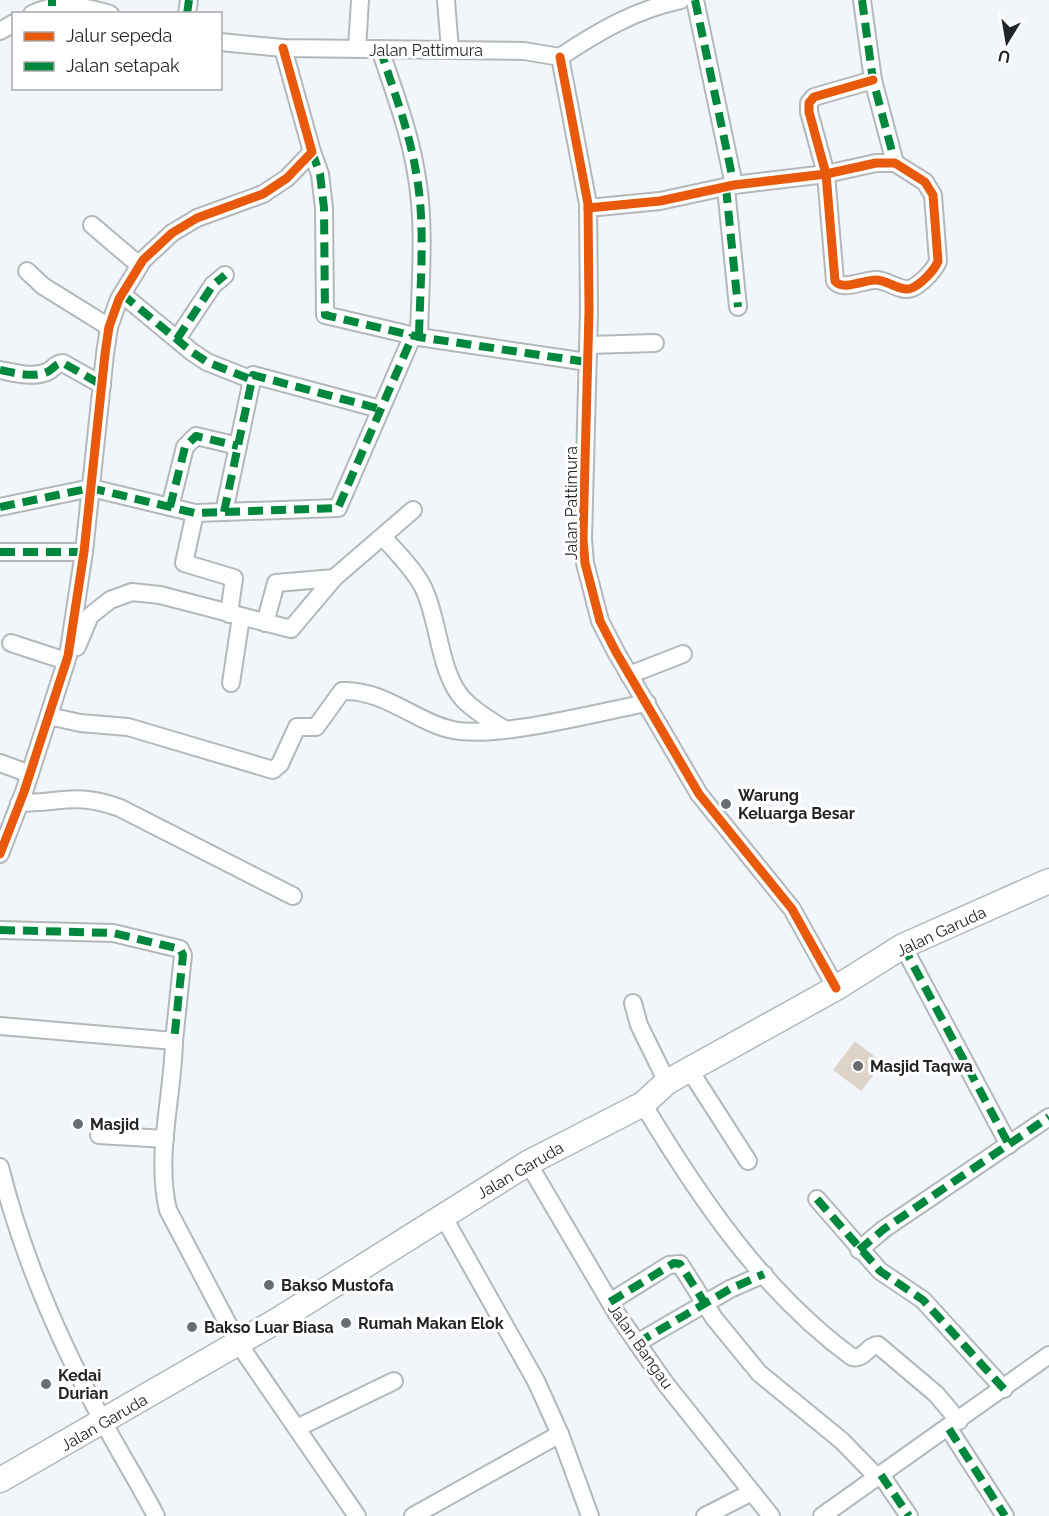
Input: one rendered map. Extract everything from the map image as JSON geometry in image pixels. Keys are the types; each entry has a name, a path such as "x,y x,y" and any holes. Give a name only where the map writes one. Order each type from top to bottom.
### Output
{"highway":[{"name":"Jalan Garuda","path":"3,1473 104,1423 528,1163 643,1104 667,1082 836,988 903,946 1049,881"}],"street":[{"path":"357,49 360,0"},
{"path":"446,0 450,50"},
{"path":"560,57 648,4 681,0"},
{"path":"695,0 730,186 738,307"},
{"path":"862,0 873,80 895,163"},
{"path":"36,12 52,3 102,12"},
{"name":"Jalan Pattimura","path":"222,42 283,48 524,51 560,57 588,208 588,354 583,539 585,563 600,621 699,794 792,909 836,988"},
{"path":"283,48 320,174 324,208 324,314 416,336 588,354 655,343"},
{"path":"0,507 91,488 195,513 339,508 380,409 416,336 421,281 417,175 409,138 380,49"},
{"path":"588,208 660,201 730,186 826,174 876,163 895,163 925,182 933,195 935,212 937,264 908,289 879,279 843,285 836,283 826,174 808,103 814,97 873,80"},
{"path":"0,854 30,774 67,659 84,552 109,327 122,294 139,265 158,245 182,226 263,194 287,178 312,152"},
{"path":"92,225 139,265"},
{"path":"27,271 43,286 109,327"},
{"path":"177,339 213,285 225,274"},
{"path":"122,294 207,362 250,379"},
{"path":"0,370 32,375 44,373 59,363 63,363 102,385"},
{"path":"225,512 250,379 256,375 380,409"},
{"path":"170,507 185,447 190,440 196,436 238,446"},
{"path":"67,659 77,646 90,616 111,600 132,592 160,595 291,629 334,578 391,546 413,510"},
{"path":"195,513 184,563 234,578 235,615 231,683"},
{"path":"391,546 423,586 452,679 461,698 475,711 504,729"},
{"path":"0,552 84,552"},
{"path":"265,622 276,583 334,578"},
{"path":"11,644 67,659"},
{"path":"629,675 683,654"},
{"path":"49,716 80,723 128,726 273,770 280,764 297,727 316,727 342,691 394,703 454,730 504,729 647,703"},
{"path":"0,763 30,774"},
{"path":"20,803 73,798 95,799 120,808 292,896"},
{"path":"0,930 113,933 180,949 183,955 163,1175 168,1210 237,1343 357,1516"},
{"path":"903,946 1009,1145"},
{"path":"633,1004 639,1025 667,1082"},
{"path":"0,1026 174,1041"},
{"path":"689,1069 748,1161"},
{"path":"643,1104 698,1191 764,1274 800,1314 844,1351 856,1358 874,1345 878,1345 936,1394 1005,1516"},
{"path":"859,1250 884,1229 1049,1117"},
{"path":"99,1135 165,1139"},
{"name":"Jalan Bangau","path":"528,1163 610,1302 637,1342 771,1516"},
{"path":"0,1167 11,1205 55,1321 104,1423 156,1516"},
{"path":"817,1199 859,1250 888,1278 923,1300 1004,1389"},
{"path":"442,1216 536,1381 560,1434 590,1516"},
{"path":"610,1302 674,1263 680,1264 706,1305 759,1373 842,1441 880,1477 909,1516"},
{"path":"637,1342 706,1305 730,1289 764,1274"},
{"path":"822,1516 954,1425 1049,1355"},
{"path":"297,1428 394,1381"},
{"path":"413,1516 560,1434"},
{"path":"705,1516 752,1492"}],"building":[{"name":"Masjid Taqwa","path":"855,1041 883,1063 861,1091 833,1070"}],"marked path":[{"path":"52,0 52,6"},
{"path":"187,12 189,0"},
{"path":"695,0 734,185"},
{"path":"862,0 873,80 895,163"},
{"path":"380,49 409,141 419,192 422,254 419,337"},
{"path":"312,152 320,174 324,208 325,315 419,337 587,362"},
{"path":"726,188 738,307"},
{"path":"177,339 213,285 225,275"},
{"path":"122,294 207,362 250,379"},
{"path":"0,507 91,488 195,513 338,508 413,335"},
{"path":"0,370 36,375 63,363 102,385"},
{"path":"224,512 253,375 380,409"},
{"path":"170,507 185,447 196,436 238,446"},
{"path":"0,552 84,552"},
{"path":"0,930 113,933 180,949 183,955 174,1041"},
{"path":"903,946 1009,1145"},
{"path":"859,1250 884,1229 1049,1117"},
{"path":"817,1199 880,1271 923,1300 1004,1389"},
{"path":"610,1302 674,1263 680,1264 706,1305"},
{"path":"637,1343 730,1289 764,1274"},
{"path":"949,1429 1005,1516"},
{"path":"881,1475 909,1516"}],"cycle path":[{"path":"0,854 24,792 68,656 84,552 109,327 119,299 143,260 172,233 197,218 263,194 287,178 312,152 283,48"},
{"path":"560,57 588,204 589,311 583,539 585,563 600,621 699,794 792,909 836,988"},
{"path":"588,208 660,201 734,185 826,174 876,163 895,163 925,182 933,195 938,261 927,276 912,288 903,289 880,280 848,285 838,284 835,281 826,174 809,112 809,103 814,97 873,80"}],"place":[{"name":"Warung Keluarga Besar","path":"726,804"},
{"name":"Masjid Taqwa","path":"858,1066"},
{"name":"Masjid","path":"78,1124"},
{"name":"Bakso Mustofa","path":"269,1285"},
{"name":"Rumah Makan Elok","path":"346,1323"},
{"name":"Bakso Luar Biasa","path":"192,1327"},
{"name":"Kedai Durian","path":"46,1384"}]}
